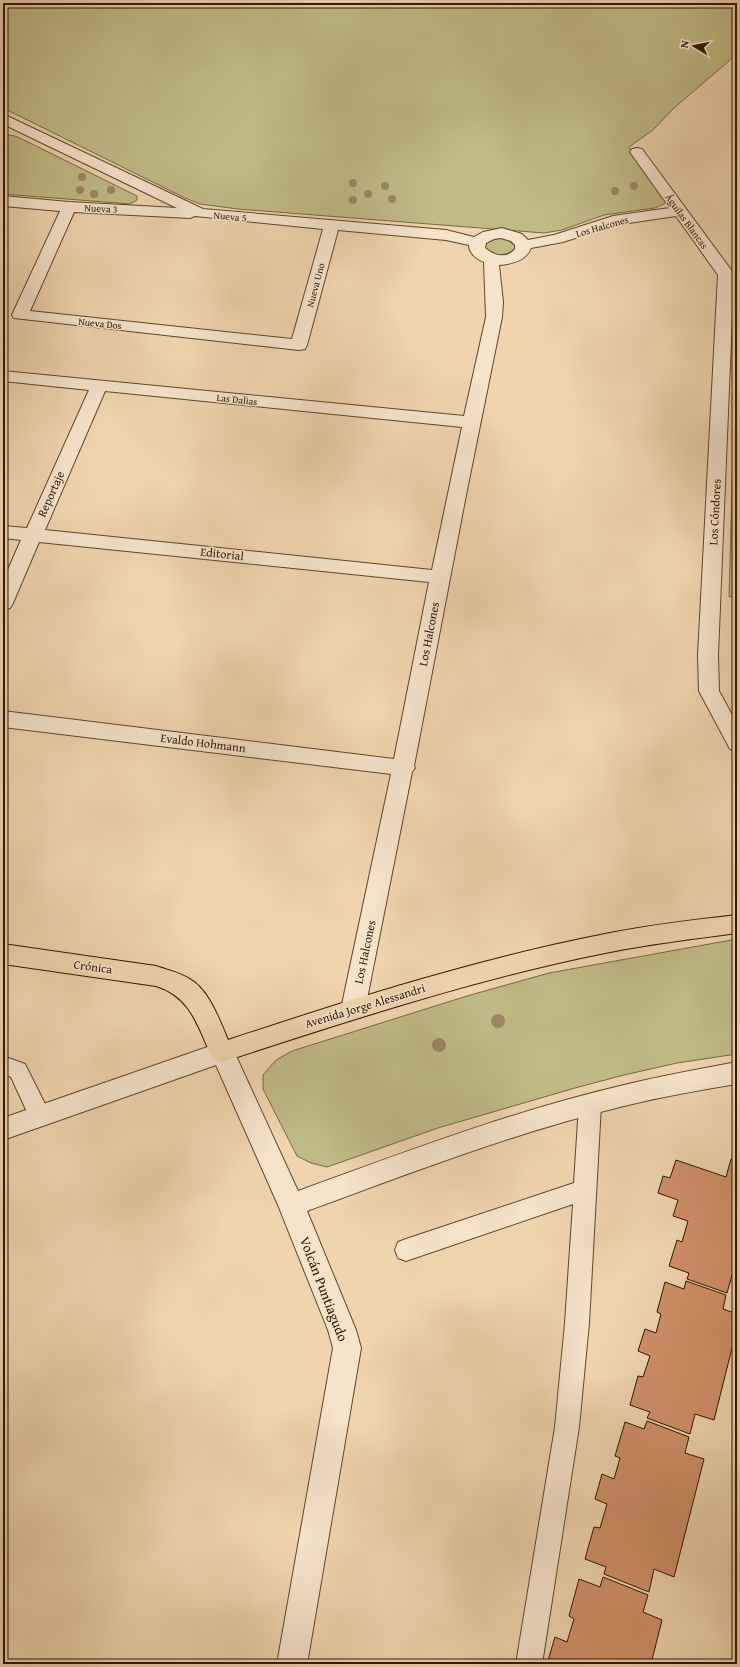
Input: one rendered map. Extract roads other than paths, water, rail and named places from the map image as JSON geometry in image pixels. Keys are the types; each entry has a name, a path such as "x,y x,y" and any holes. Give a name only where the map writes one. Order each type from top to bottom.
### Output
{"main road":[{"name":"Avenida Jorge Alessandri","path":"222,1052 353,1009 458,978 530,960 623,940 737,924"},
{"name":"Crónica","path":"3,954 156,976 171,980 181,986"},
{"name":"Volcán Puntiagudo","path":"181,986 196,1001 222,1052"}],"street":[{"name":"Nueva 5","path":"3,118 200,213 446,235 477,242"},
{"name":"Águilas Blancas","path":"637,152 737,289"},
{"name":"Nueva 3","path":"3,201 69,207 200,213"},
{"name":"Nueva Dos","path":"69,207 20,314 299,345"},
{"name":"Los Halcones","path":"524,245 557,239 613,221 680,212"},
{"name":"Nueva Uno","path":"299,345 332,225"},
{"path":"502,233 516,237 524,245 524,250 521,254 516,258 509,260 492,259 480,254 477,250 477,242 487,235 502,233"},
{"name":"Los Halcones","path":"353,1009 404,768 440,577 494,316 496,303 491,278 492,259"},
{"name":"Los Cóndores","path":"726,274 709,647 709,691 737,743"},
{"name":"Las Dalias","path":"3,376 471,422"},
{"name":"Reportaje","path":"3,603 99,386"},
{"name":"Editorial","path":"3,532 440,577"},
{"name":"Evaldo Hohmann","path":"3,719 404,768"},
{"name":"Avenida Jorge Alessandri","path":"3,1129 222,1052"},
{"name":"Volcán Puntiagudo","path":"222,1052 291,1205 342,1330 347,1348 292,1664"},
{"path":"291,1205 504,1129 590,1105 704,1078 737,1073"}],"lane":[{"path":"3,1065 18,1070 40,1116"},
{"path":"529,1664 567,1427 577,1322 590,1105"},
{"path":"406,1250 585,1190"}]}
